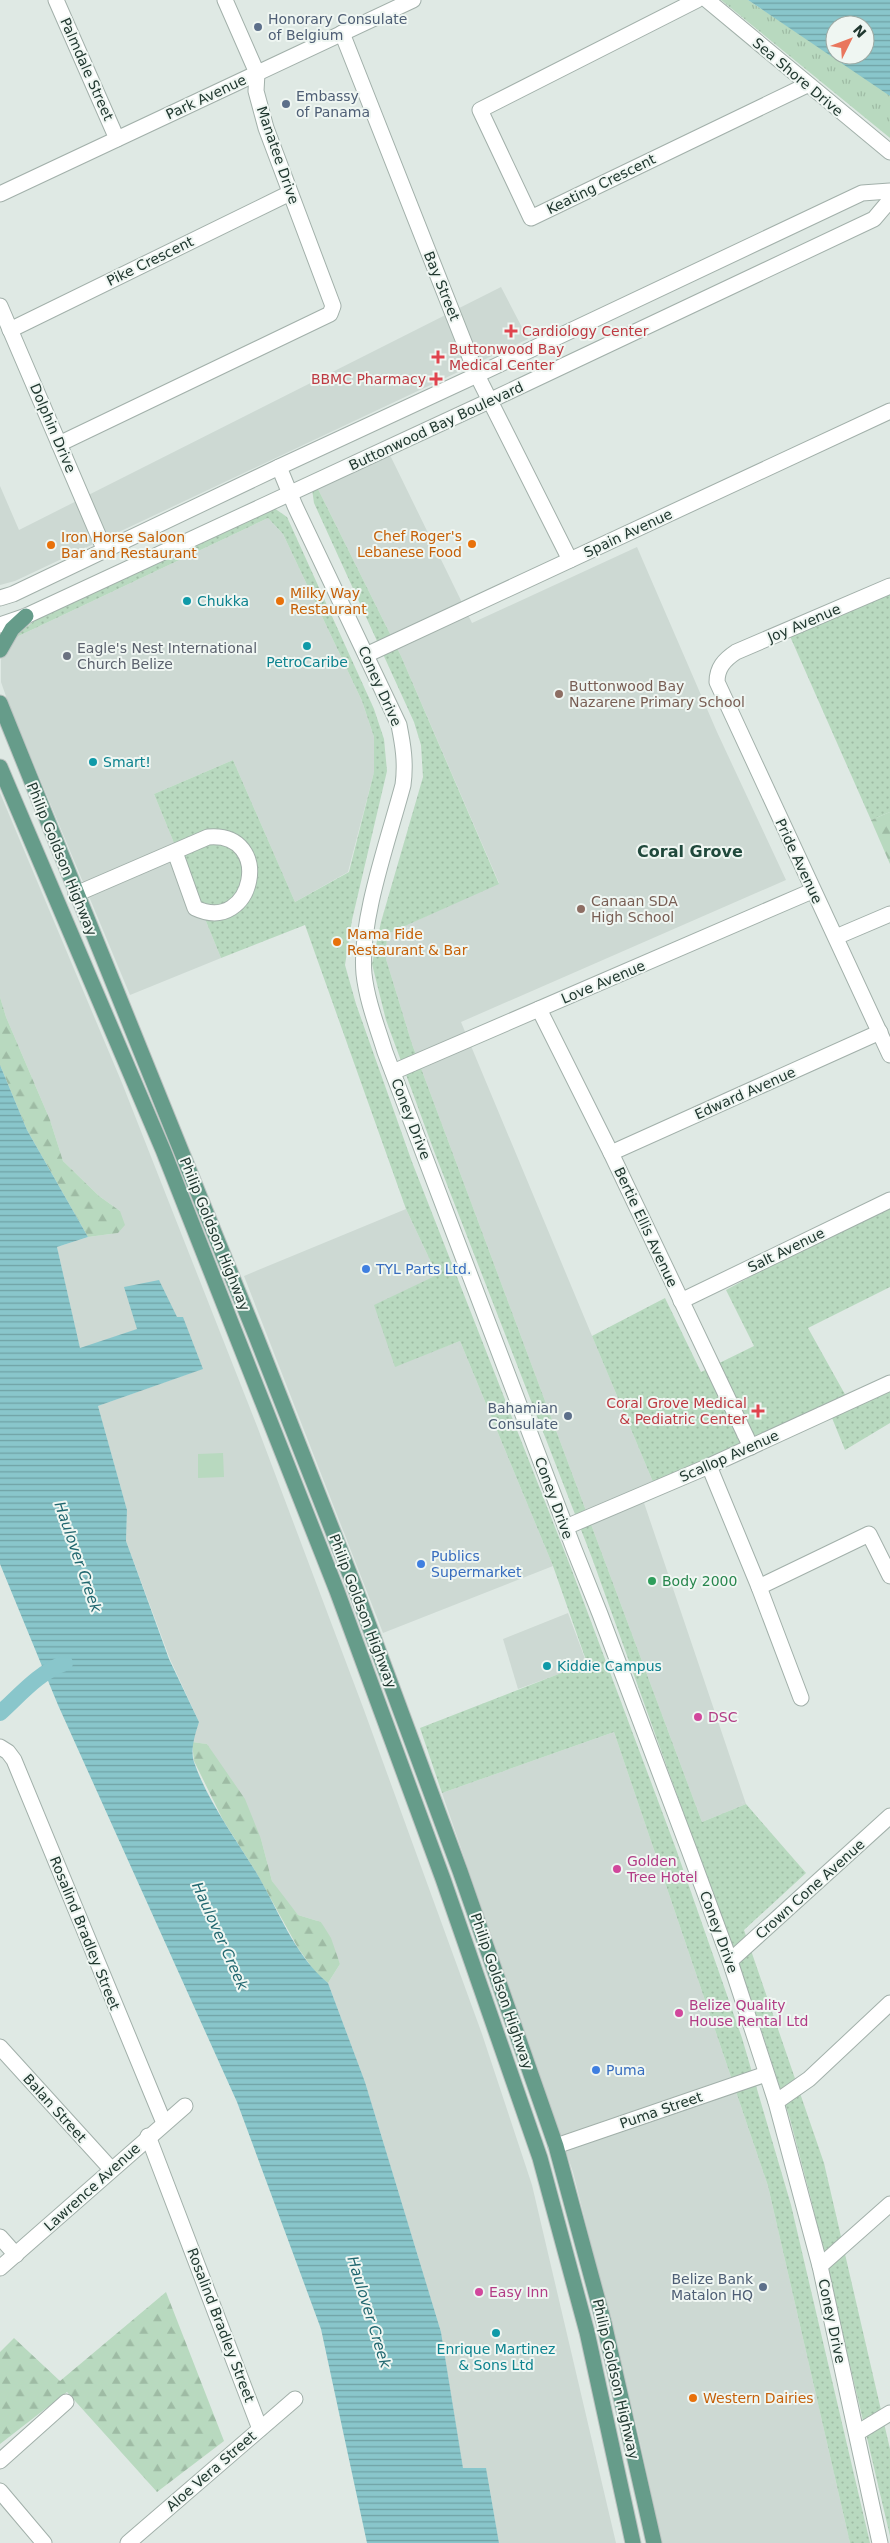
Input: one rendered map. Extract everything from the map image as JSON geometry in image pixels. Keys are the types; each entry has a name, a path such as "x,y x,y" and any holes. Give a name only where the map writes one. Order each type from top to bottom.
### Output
{"main road":[{"path":"0,650 12,629 26,616"},
{"name":"Philip Goldson Highway","path":"0,703 76,894 173,1128 354,1585 460,1871 556,2146 604,2323 654,2543"},
{"name":"Philip Goldson Highway","path":"0,767 166,1158 337,1591 443,1879 540,2158 586,2332 633,2543"}],"street":[{"name":"Palmdale Street","path":"56,0 117,138"},
{"name":"Manatee Drive","path":"59,444 333,311 333,306 266,128 256,91 257,73 224,0"},
{"name":"Park Avenue","path":"0,194 342,33 395,4 413,0"},
{"name":"Keating Crescent","path":"697,0 480,110 531,218 807,85"},
{"name":"Sea Shore Drive","path":"707,0 890,152"},
{"name":"Bay Street","path":"342,33 489,401 570,560"},
{"name":"Buttonwood Bay Boulevard","path":"0,598 13,594 105,551 278,467 478,375 862,193 890,191"},
{"name":"Pike Crescent","path":"10,330 290,193"},
{"name":"Buttonwood Bay Boulevard","path":"0,625 26,616 489,401 874,219 890,200"},
{"name":"Dolphin Drive","path":"0,306 105,551"},
{"name":"Spain Avenue","path":"366,655 890,411"},
{"name":"Coney Drive","path":"278,467 399,725 405,765 403,784 369,913 364,946 364,974 370,1003 393,1072 730,1961 776,2102 820,2266 880,2543"},
{"name":"Joy Avenue","path":"721,666 736,652 890,586"},
{"name":"Pride Avenue","path":"721,666 717,673 717,682 812,891 836,937 890,1055"},
{"path":"76,894 208,837 222,836 235,842 246,854 250,874 248,890 242,900 228,909 202,911 195,908 175,852"},
{"name":"Love Avenue","path":"393,1072 812,891"},
{"path":"836,937 890,914"},
{"name":"Bertie Ellis Avenue","path":"539,1009 611,1153 751,1447"},
{"name":"Edward Avenue","path":"611,1153 880,1032"},
{"name":"Salt Avenue","path":"681,1301 890,1200"},
{"name":"Scallop Avenue","path":"566,1527 709,1466 890,1382"},
{"path":"709,1466 759,1587 801,1698"},
{"path":"759,1587 869,1534 890,1576"},
{"name":"Rosalind Bradley Street","path":"1,1747 14,1760 164,2123"},
{"name":"Crown Cone Avenue","path":"730,1961 890,1816"},
{"path":"776,2102 809,2080 890,2002"},
{"name":"Balan Street","path":"0,2047 111,2169"},
{"name":"Puma Street","path":"556,2146 766,2074"},
{"name":"Lawrence Avenue","path":"0,2268 184,2106"},
{"name":"Rosalind Bradley Street","path":"148,2136 260,2429"},
{"path":"820,2266 890,2204"},
{"path":"0,2237 16,2255"},
{"name":"Aloe Vera Street","path":"128,2543 295,2399"},
{"path":"0,2461 66,2402"},
{"path":"856,2433 890,2413"},
{"path":"0,2491 44,2543"}],"shaded area":[{"path":"501,287 528,339 15,581 0,585 0,486 19,530"},
{"path":"389,453 472,623 637,547 717,732 786,880 461,1022 653,1482 639,1488 746,1804 702,1822 412,1044 386,959 387,934 499,883 401,656 317,487"},
{"path":"268,518 283,534 362,701 374,737 374,772 348,872 295,902 233,760 154,794 221,958 130,995 8,702 1,682 1,660 8,641"},
{"path":"0,793 122,1083 257,1426 364,1710 482,2034 532,2185 616,2543 499,2543 486,2469 463,2469 441,2332 365,2082 328,1983 340,1964 321,1922 298,1915 272,1881 261,1839 207,1744 192,1742 199,1722 170,1659 126,1541 127,1510 98,1406 202,1369 138,1329 80,1349 57,1247 88,1237 118,1233 120,1211 99,1196 63,1161 50,1120 6,1017 0,997"},
{"path":"406,1209 437,1275 395,1366 460,1341 553,1566 383,1633 244,1276"},
{"path":"568,1613 587,1664 518,1689 503,1639"},
{"path":"614,1732 768,2186 850,2543 662,2543 637,2428 573,2172 442,1793"}],"green space":[{"path":"721,0 748,0 825,51 825,65 846,65 885,91 890,96 890,138"},
{"path":"317,487 401,656 499,884 387,934 386,959 412,1044 702,1822 746,1804 806,1873 744,1930 824,2163 890,2449 890,2536 812,2203 790,2119 762,2032 592,1558 434,1151 386,1020 372,964 381,922 423,777 421,745 414,722 314,503 312,489"},
{"path":"274,508 287,517 374,709 384,739 387,771 352,920 345,965 356,1004 412,1162 571,1568 676,1849 742,2038 791,2205 870,2543 850,2543 768,2186 614,1732 442,1793 420,1728 587,1663 553,1566 460,1341 395,1367 374,1305 437,1275 406,1209 305,925 221,958 154,794 233,760 295,902 349,872 374,772 374,737 362,701 283,534 268,518 8,641 41,616"},
{"path":"890,586 890,812 871,820 789,634"},
{"path":"890,812 890,864 871,820"},
{"path":"0,997 6,1017 50,1120 63,1161 99,1196 120,1211 125,1225 118,1233 88,1237 27,1130 0,1065"},
{"path":"890,1201 890,1287 808,1328 847,1398 890,1378 890,1423 845,1450 828,1408 653,1482 592,1336 665,1298 701,1372 754,1346 726,1290"},
{"path":"223,1453 224,1477 198,1478 198,1454"},
{"path":"192,1742 207,1744 245,1799 261,1839 272,1881 298,1915 321,1922 331,1938 340,1964 328,1983 316,1973 298,1948 256,1872 223,1820 194,1761"},
{"path":"166,2292 224,2441 157,2492 67,2392 0,2444 0,2352 14,2338 60,2381"}],"water":[{"path":"748,0 890,0 890,96 844,65 875,65 875,15 825,15 825,52"},
{"name":"Haulover Creek","path":"0,1065 27,1130 88,1237 57,1247 80,1348 137,1329 124,1287 159,1280 177,1317 183,1317 203,1369 98,1406 127,1510 126,1541 169,1659 199,1722 194,1742 194,1762 206,1790 256,1872 296,1945 316,1972 328,1983 365,2082 441,2332 463,2468 486,2468 499,2543 367,2543 321,2329 237,2102 58,1705 0,1564"}],"waterway":[{"path":"0,1713 38,1678 65,1663"}],"place":[{"name":"Honorary Consulate of Belgium","path":"258,27"},
{"name":"Embassy of Panama","path":"286,104"},
{"name":"Cardiology Center","path":"511,331"},
{"name":"Buttonwood Bay Medical Center","path":"438,357"},
{"name":"BBMC Pharmacy","path":"436,379"},
{"name":"Chef Roger's Lebanese Food","path":"472,544"},
{"name":"Iron Horse Saloon Bar and Restaurant","path":"51,545"},
{"name":"Chukka","path":"187,601"},
{"name":"Milky Way Restaurant","path":"280,601"},
{"name":"PetroCaribe","path":"307,646"},
{"name":"Eagle's Nest International Church Belize","path":"67,656"},
{"name":"Buttonwood Bay Nazarene Primary School","path":"559,694"},
{"name":"Smart!","path":"93,762"},
{"name":"Canaan SDA High School","path":"581,909"},
{"name":"Mama Fide Restaurant & Bar","path":"337,942"},
{"name":"TYL Parts Ltd.","path":"366,1269"},
{"name":"Coral Grove Medical & Pediatric Center","path":"758,1411"},
{"name":"Bahamian Consulate","path":"568,1416"},
{"name":"Publics Supermarket","path":"421,1564"},
{"name":"Body 2000","path":"652,1581"},
{"name":"Kiddie Campus","path":"547,1666"},
{"name":"DSC","path":"698,1717"},
{"name":"Golden Tree Hotel","path":"617,1869"},
{"name":"Belize Quality House Rental Ltd","path":"679,2013"},
{"name":"Puma","path":"596,2070"},
{"name":"Belize Bank Matalon HQ","path":"763,2287"},
{"name":"Easy Inn","path":"479,2292"},
{"name":"Enrique Martinez & Sons Ltd","path":"496,2333"},
{"name":"Western Dairies","path":"693,2398"}],"district":[{"name":"Coral Grove","path":"690,851"}]}
